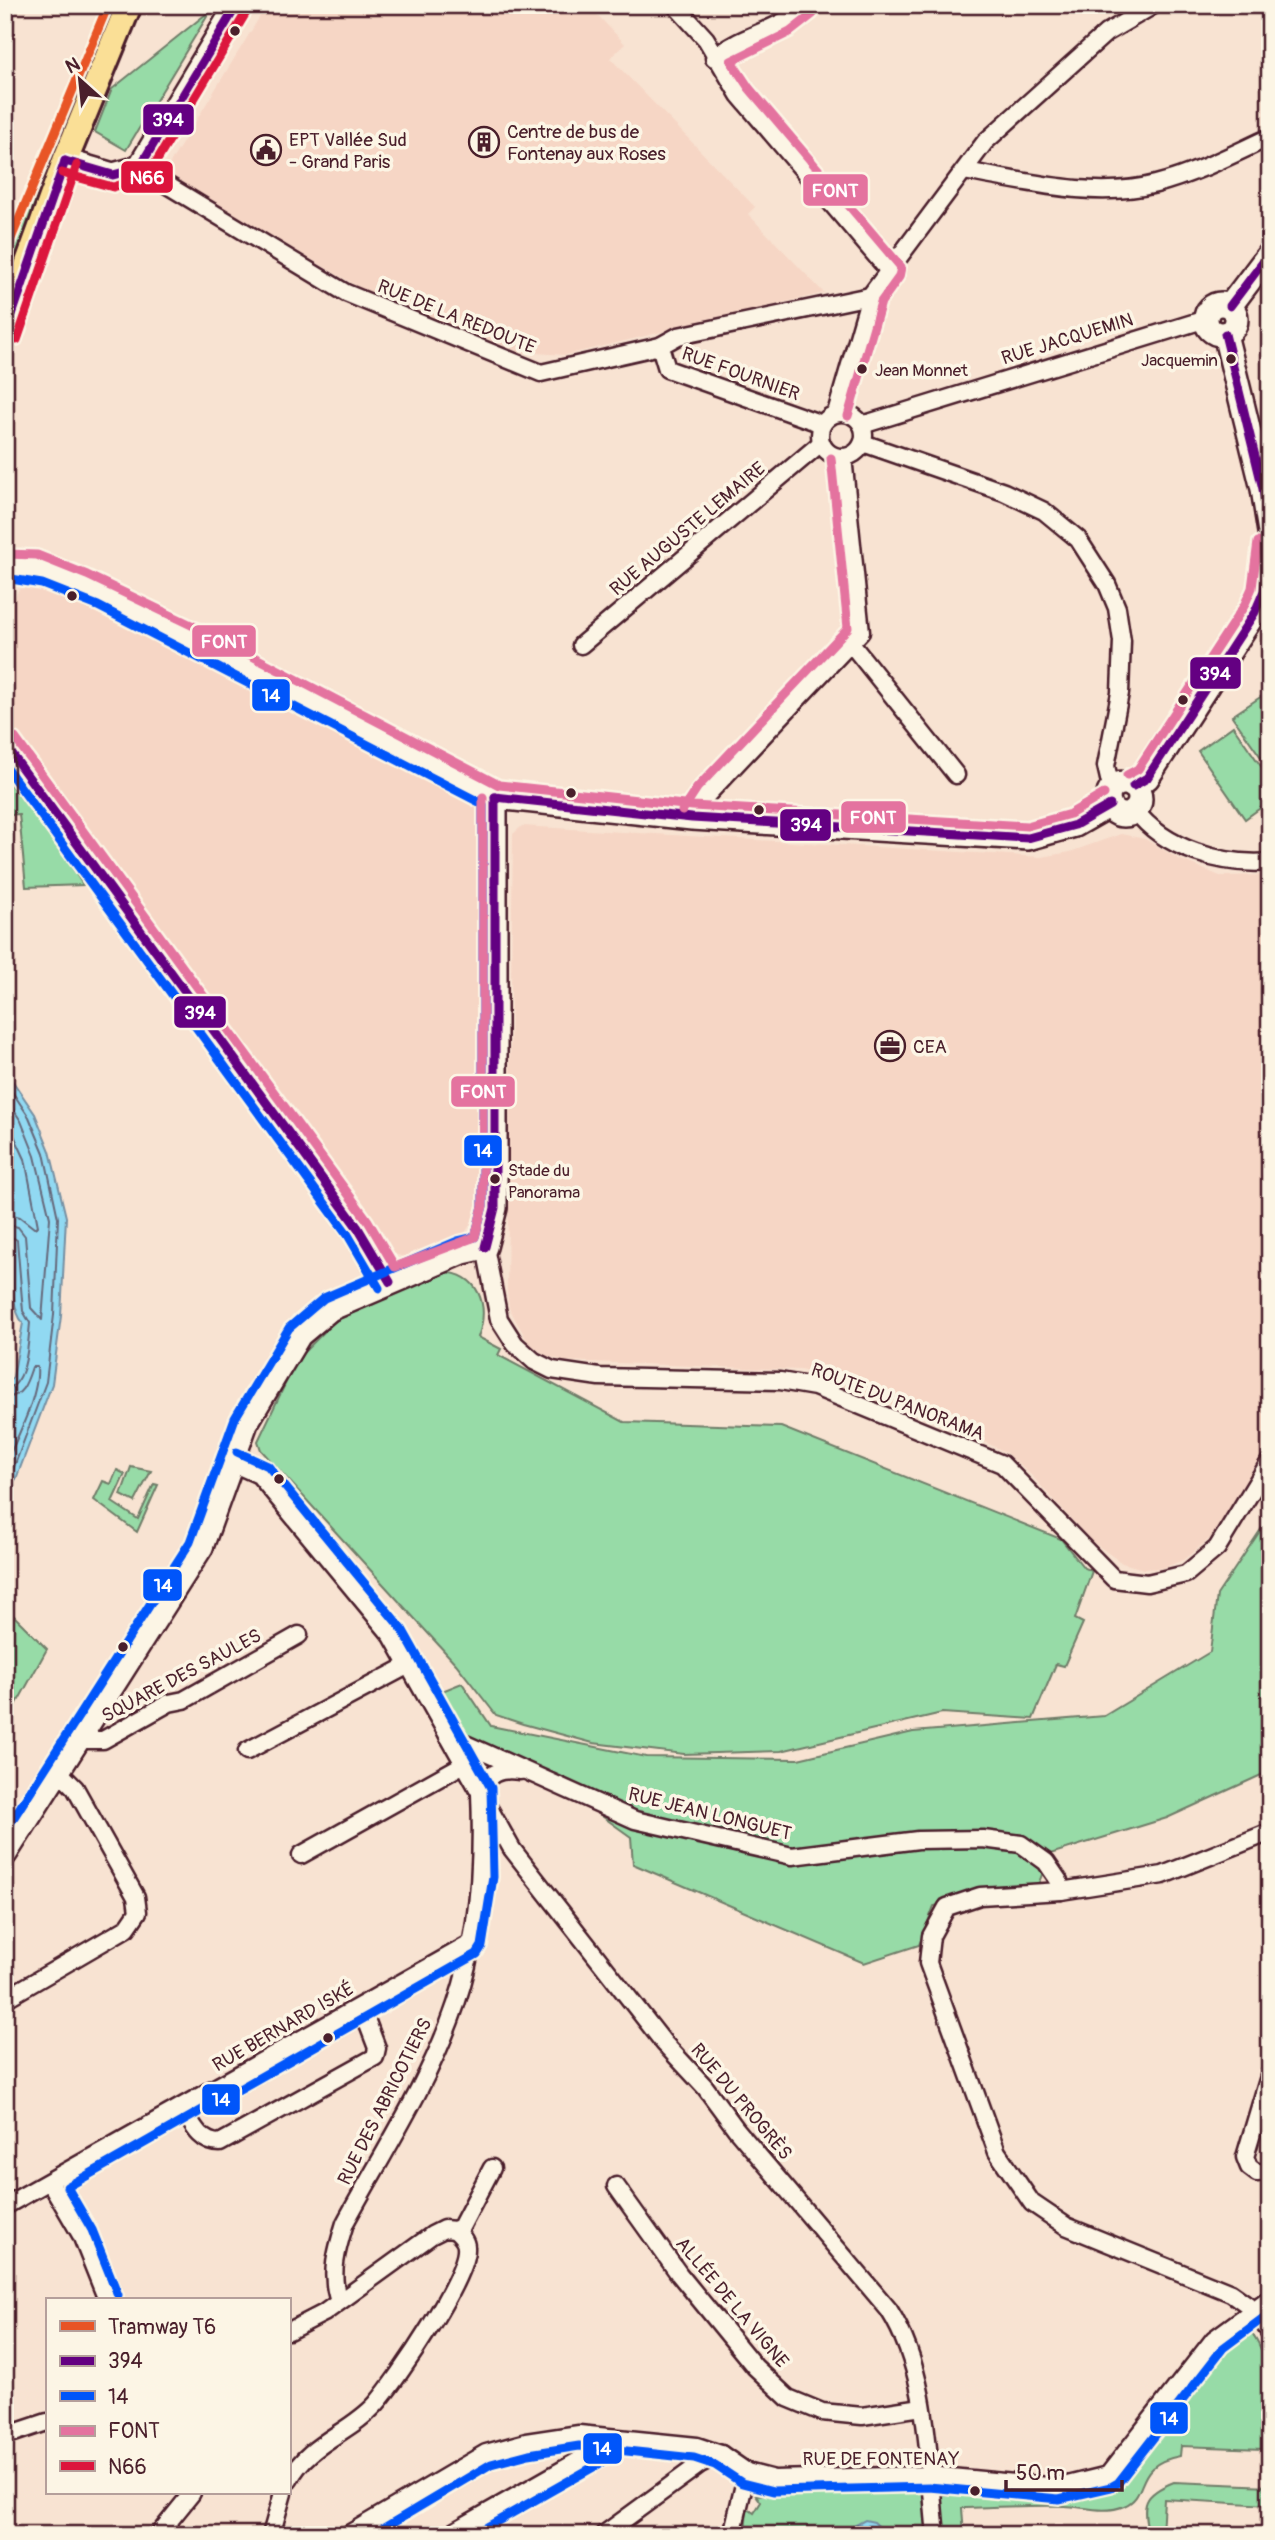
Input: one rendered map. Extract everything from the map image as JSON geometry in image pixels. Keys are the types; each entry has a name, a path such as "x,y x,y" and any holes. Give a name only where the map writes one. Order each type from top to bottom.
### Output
{"main road":[{"path":"5,336 65,161 129,5"},
{"path":"5,326 19,296"}],"street":[{"path":"65,161 113,175 139,168 237,5"},
{"path":"675,5 706,39 714,58 739,95 889,271"},
{"path":"714,58 725,48 794,17 805,5"},
{"path":"836,413 848,413 862,425 863,443 855,453 843,457 830,454 821,443 822,424 836,413 870,296 985,142 1014,112 1106,33 1148,7"},
{"path":"964,171 1110,191 1154,185 1203,168 1270,136"},
{"name":"RUE DE LA REDOUTE","path":"139,168 346,293 541,373 660,346 678,336 870,296"},
{"path":"1230,306 1269,257"},
{"path":"1225,334 1212,331 1206,319 1214,305 1230,306"},
{"path":"1225,334 1236,322 1230,306"},
{"name":"RUE JACQUEMIN","path":"862,425 1206,319"},
{"path":"1225,334 1263,489 1270,532"},
{"name":"RUE FOURNIER","path":"660,346 667,369 822,424"},
{"name":"RUE AUGUSTE LEMAIRE","path":"581,645 821,443"},
{"path":"863,443 1004,492 1044,511 1078,539 1107,583 1117,608 1122,642 1120,693 1106,766 1108,779 1120,792 1140,798 1135,810 1143,821 1172,842 1241,864 1270,862"},
{"path":"692,818 706,796 852,645 861,632 843,457"},
{"path":"5,566 34,568 82,586 204,645 495,797 692,818 1028,838 1074,825 1120,792 1146,778 1255,612 1264,591 1270,544"},
{"path":"852,645 956,775"},
{"path":"5,745 358,1228 390,1282"},
{"path":"5,1854 201,1547 246,1423 299,1335 330,1309 463,1252 485,1247 495,1208 495,797"},
{"name":"ROUTE DU PANORAMA","path":"485,1247 499,1319 515,1344 534,1361 552,1370 582,1375 780,1381 815,1387 1002,1464 1114,1579 1147,1583 1186,1574 1217,1548 1270,1461"},
{"path":"232,1463 259,1475 392,1636 467,1770"},
{"name":"SQUARE DES SAULES","path":"79,1741 103,1740 169,1703 184,1700 299,1635"},
{"path":"247,1752 409,1665"},
{"name":"RUE JEAN LONGUET","path":"448,1736 635,1820 792,1856 918,1840 983,1839 1021,1844 1046,1862 1059,1881 1061,1891"},
{"path":"301,1855 467,1770 503,1760"},
{"path":"480,1793 484,1780 493,1773 507,1769 531,1772"},
{"name":"RUE DU PROGRÈS","path":"467,1770 501,1832 616,1984 889,2310 903,2333 915,2369 922,2407 936,2535"},
{"path":"5,1999 127,1928 138,1912 136,1897 75,1788 59,1772"},
{"name":"RUE DES ABRICOTIERS","path":"339,2301 333,2285 336,2251 345,2222 433,2061 457,2002 470,1944 481,1865 480,1793"},
{"path":"482,1838 501,1832"},
{"path":"481,1865 488,1848 501,1832"},
{"path":"1270,1832 1163,1875 1061,1891 980,1896 947,1907 932,1936 928,1963 997,2152 1032,2203 1066,2227 1231,2293 1255,2310 1270,2333"},
{"name":"RUE BERNARD ISKÉ","path":"5,2206 470,1944"},
{"path":"182,2107 199,2134 206,2140 220,2143 375,2057 377,2048 361,2006"},
{"path":"1270,2073 1245,2157 1248,2167 1257,2173 1270,2171"},
{"path":"290,2330 324,2313 432,2235 444,2229 455,2230 461,2227 492,2168"},
{"path":"50,2182 81,2235 106,2298"},
{"name":"ALLÉE DE LA VIGNE","path":"616,2186 679,2274 755,2367 788,2398 822,2412 862,2416 922,2407"},
{"path":"290,2478 304,2457 375,2405 442,2308 466,2253 464,2240 455,2230"},
{"name":"RUE DE FONTENAY","path":"747,2472 774,2479 929,2475 1059,2487 1108,2475 1214,2339 1270,2298"},
{"path":"5,2436 46,2422"},
{"path":"347,2535 486,2453 564,2435 697,2446 721,2454 747,2472 733,2535"},
{"path":"448,2535 615,2440"},
{"path":"603,2535 700,2464 721,2454"},
{"path":"158,2535 191,2494"},
{"path":"271,2535 283,2494"}],"shaded area":[{"name":"Centre de bus de Fontenay aux Roses","path":"267,5 588,5 625,44 610,58 755,207 748,214 824,293 566,355 520,352 367,292 174,179 170,163"},
{"path":"37,583 474,804 485,822 482,1207 462,1237 412,1259 394,1254 5,728 5,617 19,589"},
{"name":"CEA","path":"522,826 1041,857 1070,852 1121,834 1145,839 1179,859 1220,876 1270,875 1270,1440 1212,1537 1183,1560 1163,1568 1144,1569 1122,1563 1090,1540 1033,1477 1005,1452 977,1438 829,1379 801,1370 564,1361 545,1355 528,1342 509,1308 507,1290 513,834"}],"green space":[{"path":"211,10 126,150 95,132 112,89"},
{"path":"61,123 70,126 5,298 5,262"},
{"path":"1268,692 1270,694 1270,770 1232,716"},
{"path":"1233,726 1270,779 1270,801 1245,819 1198,751"},
{"path":"5,778 55,841 83,885 26,887 19,814 5,815"},
{"path":"443,1272 465,1278 473,1285 482,1303 483,1314 478,1337 501,1349 498,1355 624,1422 781,1427 1061,1539 1084,1568 1092,1571 1075,1619 1083,1623 1064,1666 1056,1664 1033,1719 942,1713 781,1751 684,1754 593,1743 496,1715 456,1664 261,1450 258,1441 297,1359 335,1321"},
{"path":"131,1467 151,1471 135,1502 121,1495"},
{"path":"117,1470 125,1474 112,1502 138,1519 154,1484 158,1485 137,1532 94,1500 103,1481 111,1484"},
{"path":"1270,1516 1270,1771 1167,1818 1050,1854 1038,1885 934,1906 919,1945 864,1963 633,1864 631,1837 546,1776 454,1734 437,1693 462,1683 491,1726 646,1757 798,1759 913,1732 1104,1716 1210,1652 1217,1595"},
{"path":"5,1607 47,1649 5,1725"},
{"path":"1249,2330 1257,2341 1267,2372 1270,2461 1265,2461 1263,2449 1181,2446 1180,2456 1154,2466 1137,2495 1124,2506 1102,2510 1065,2506 962,2508 964,2535 945,2535 940,2495 1115,2487 1179,2402 1238,2335"},
{"path":"1174,2482 1269,2486 1268,2505 1164,2499 1162,2535 1149,2535 1145,2515 1147,2501 1156,2491"},
{"path":"919,2490 925,2495 929,2535 745,2535 747,2508 754,2513 761,2502 756,2495"}],"water":[{"path":"5,1070 35,1114 50,1151 66,1217 61,1316 52,1384 16,1479 5,1490 5,1385 13,1377 23,1323 15,1306 11,1242 5,1238"},
{"path":"865,2520 874,2522 888,2535 837,2535"}],"tram line":[{"name":"T6","path":"5,253 108,5"}],"transit line":[{"name":"394","path":"65,161 113,175 139,168 237,5"},
{"name":"N66","path":"62,173 113,187 147,177 247,11"},
{"name":"FONT","path":"813,14 790,32 731,61 749,88 901,267 899,277 881,302 848,416"},
{"name":"394","path":"5,335 65,161"},
{"name":"N66","path":"17,340 77,165"},
{"name":"394","path":"1230,306 1270,253"},
{"name":"394","path":"1225,334 1263,489 1270,530"},
{"name":"FONT","path":"682,811 697,788 848,628 831,458"},
{"name":"FONT","path":"1127,775 1138,769 1244,606 1252,588 1258,542"},
{"name":"394","path":"1133,786 1147,778 1255,612 1264,591 1270,546"},
{"name":"FONT","path":"5,554 37,555 87,575 210,634 499,785 693,806 1027,826 1070,814 1104,794"},
{"name":"14","path":"5,578 42,584 98,606 483,804 483,1206 475,1237 458,1241 324,1298 289,1328 235,1418 190,1542 5,1831"},
{"name":"FONT","path":"15,738 368,1221 395,1267 475,1237 483,1206 483,797"},
{"name":"394","path":"5,745 358,1228 390,1282"},
{"name":"14","path":"5,766 348,1235 379,1288"},
{"name":"394","path":"495,797 692,818 1028,838 1075,825 1110,805"},
{"name":"394","path":"485,1247 495,1208 495,797"},
{"name":"14","path":"118,2295 92,2230 67,2187 477,1954 482,1946 493,1877 491,1788 402,1629 268,1466 237,1452"},
{"name":"14","path":"372,2535 491,2464 529,2454 579,2446 694,2458 715,2465 742,2483 773,2491 929,2487 1059,2499 1111,2487 1118,2483 1223,2348 1270,2313"},
{"name":"14","path":"473,2535 611,2457"}],"place":[{"name":"Centre de bus de Fontenay aux Roses","path":"484,142"},
{"name":"EPT Vallée Sud - Grand Paris","path":"266,150"},
{"name":"Jacquemin","path":"1231,359"},
{"name":"Jean Monnet","path":"862,369"},
{"name":"CEA","path":"890,1046"},
{"name":"Stade du Panorama","path":"495,1179"}]}
